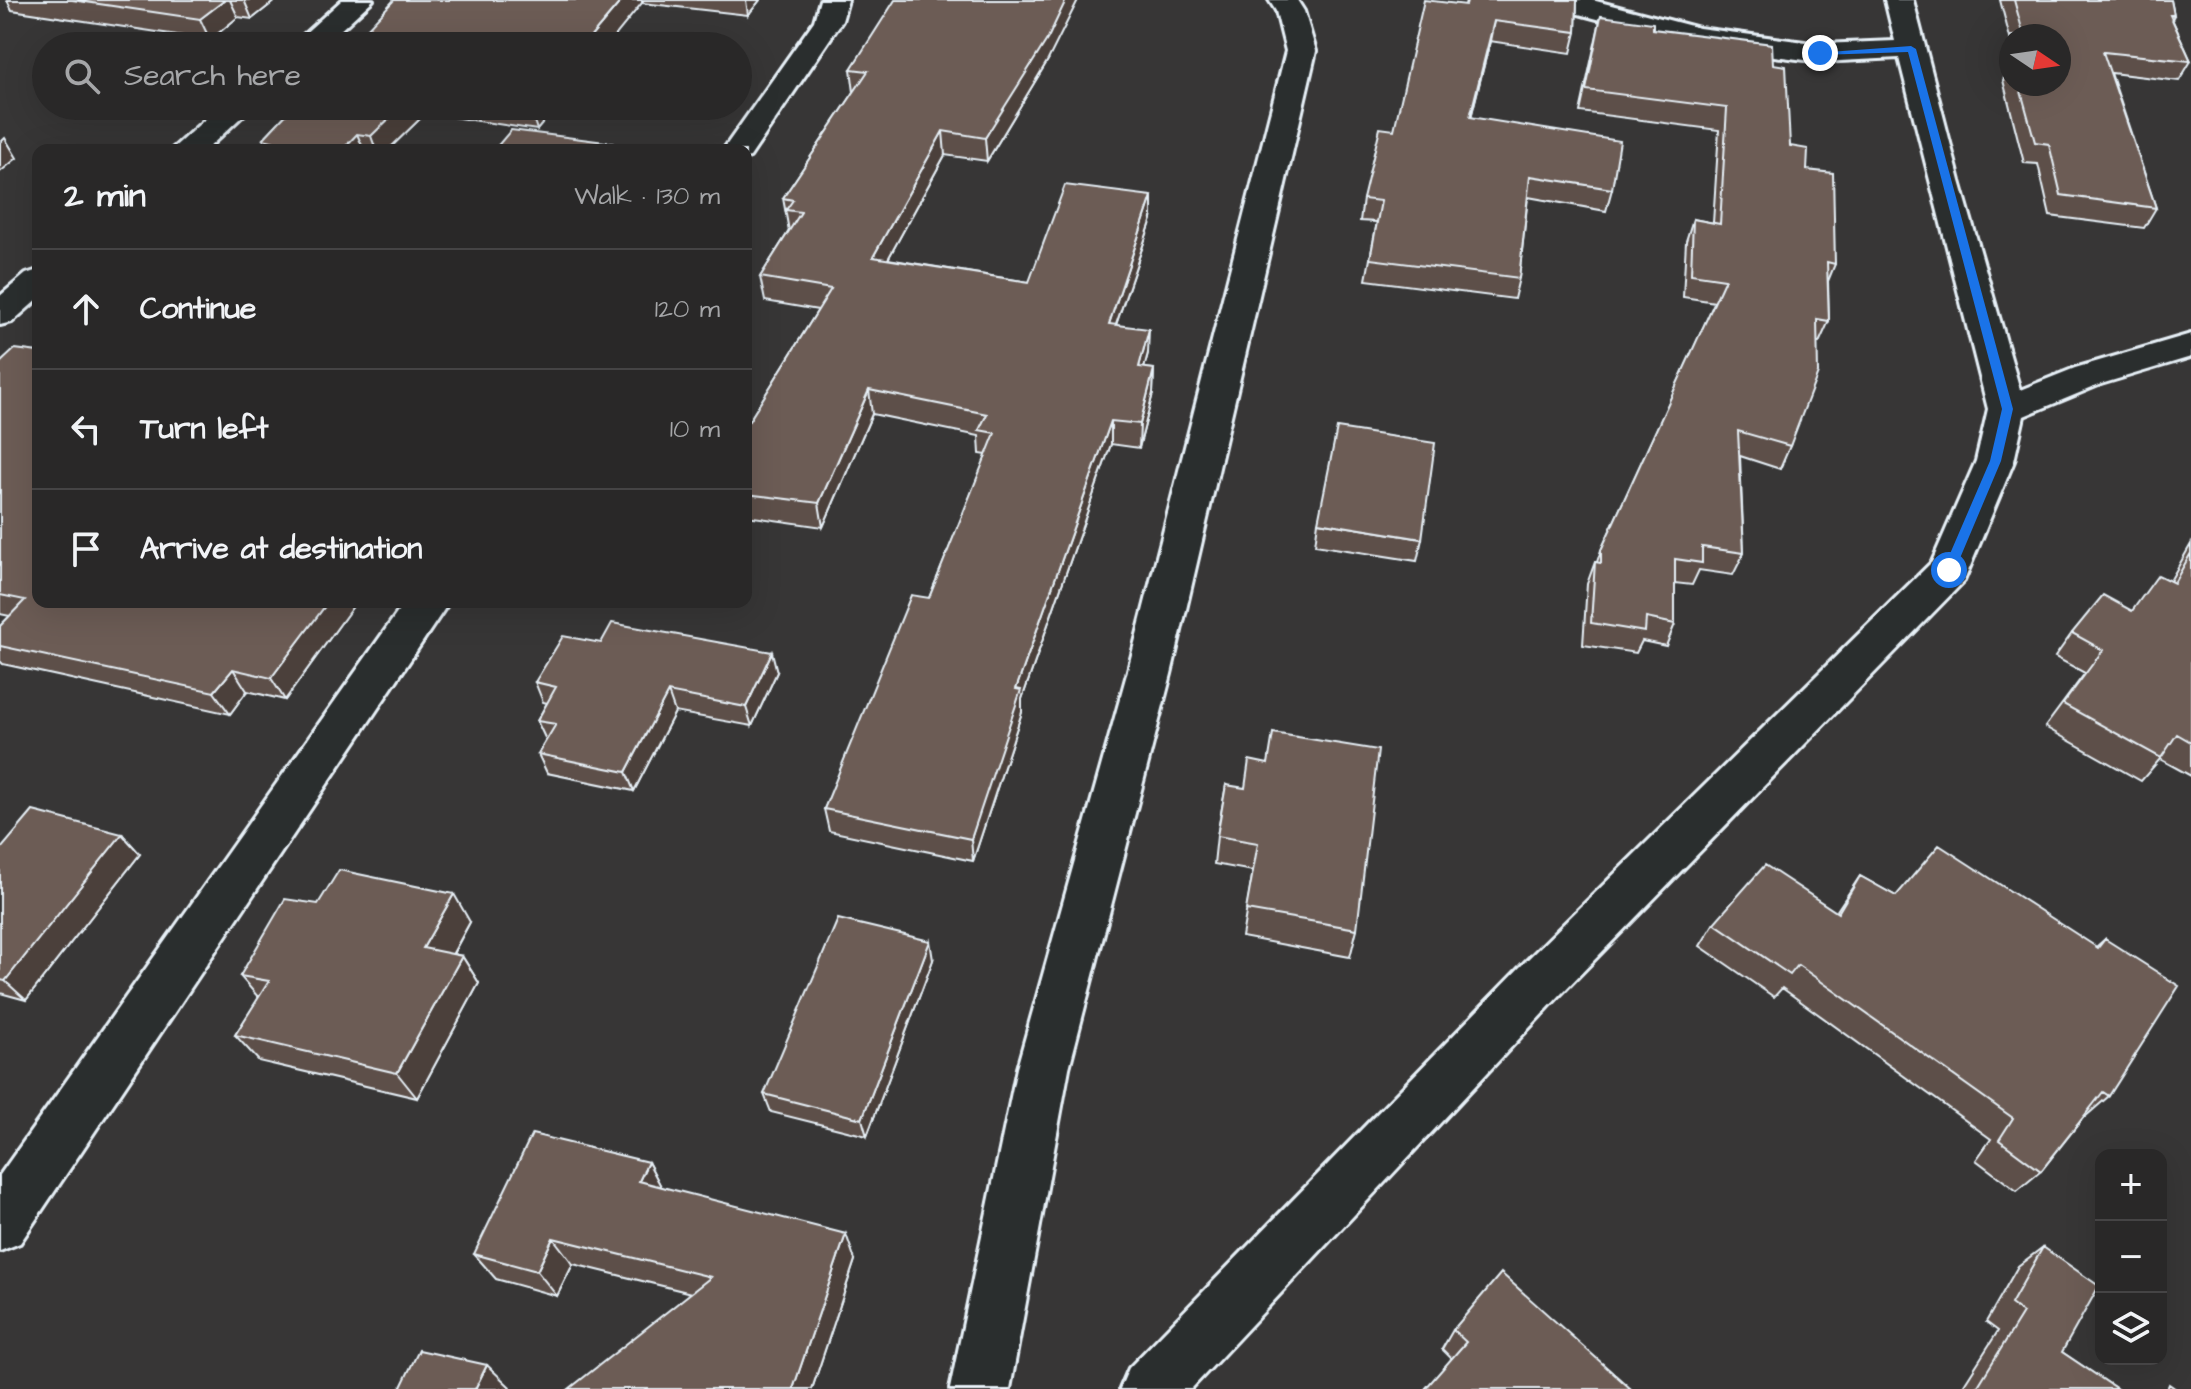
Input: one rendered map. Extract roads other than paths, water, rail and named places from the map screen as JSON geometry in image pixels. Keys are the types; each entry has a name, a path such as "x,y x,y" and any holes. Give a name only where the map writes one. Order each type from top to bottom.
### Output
{"street":[{"path":"322,32 359,0"},
{"path":"743,144 828,21 834,0"},
{"path":"980,1389 1043,1068 1149,674 1301,51 1290,11 1283,0"},
{"path":"1559,0 1698,37 1820,53 1911,49"},
{"path":"1150,1389 1542,979 1949,570 1995,461 2007,409 1899,0"},
{"path":"194,144 222,120"},
{"path":"0,314 32,286"},
{"path":"2007,409 2088,376 2191,345"},
{"path":"0,1223 424,608"}]}
